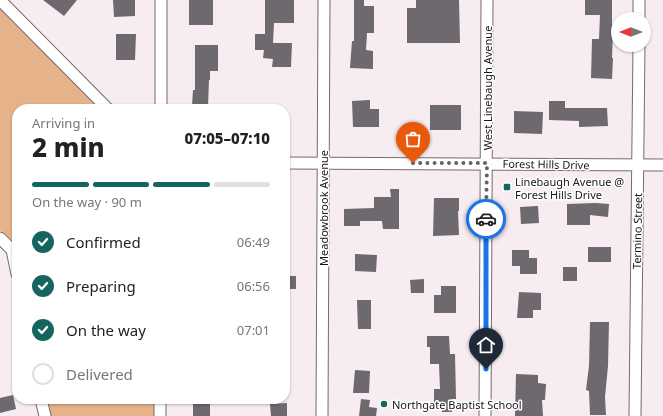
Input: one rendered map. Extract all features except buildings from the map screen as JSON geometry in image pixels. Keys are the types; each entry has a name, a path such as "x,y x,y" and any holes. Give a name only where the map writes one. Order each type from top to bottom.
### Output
{"street":[{"path":"0,0 103,104"},
{"path":"161,0 161,104"},
{"name":"Meadowbrook Avenue","path":"322,416 324,0"},
{"name":"West Linebaugh Avenue","path":"485,416 488,0"},
{"path":"639,0 639,12"},
{"name":"Termino Street","path":"635,416 639,52"},
{"name":"Forest Hills Drive","path":"290,163 663,165"},
{"path":"0,238 12,250"},
{"path":"42,404 45,416"},
{"path":"160,404 160,416"}],"shaded area":[{"path":"0,9 95,104 12,104 12,241 0,230"},
{"path":"47,404 156,404 156,416 50,416"}],"way so far":[{"path":"413,163 487,163 486,219"}],"place":[{"name":"Linebaugh Avenue @ Forest Hills Drive","path":"507,187"},
{"name":"Northgate Baptist School","path":"384,404"}],"route":[{"path":"486,219 486,369"}]}
